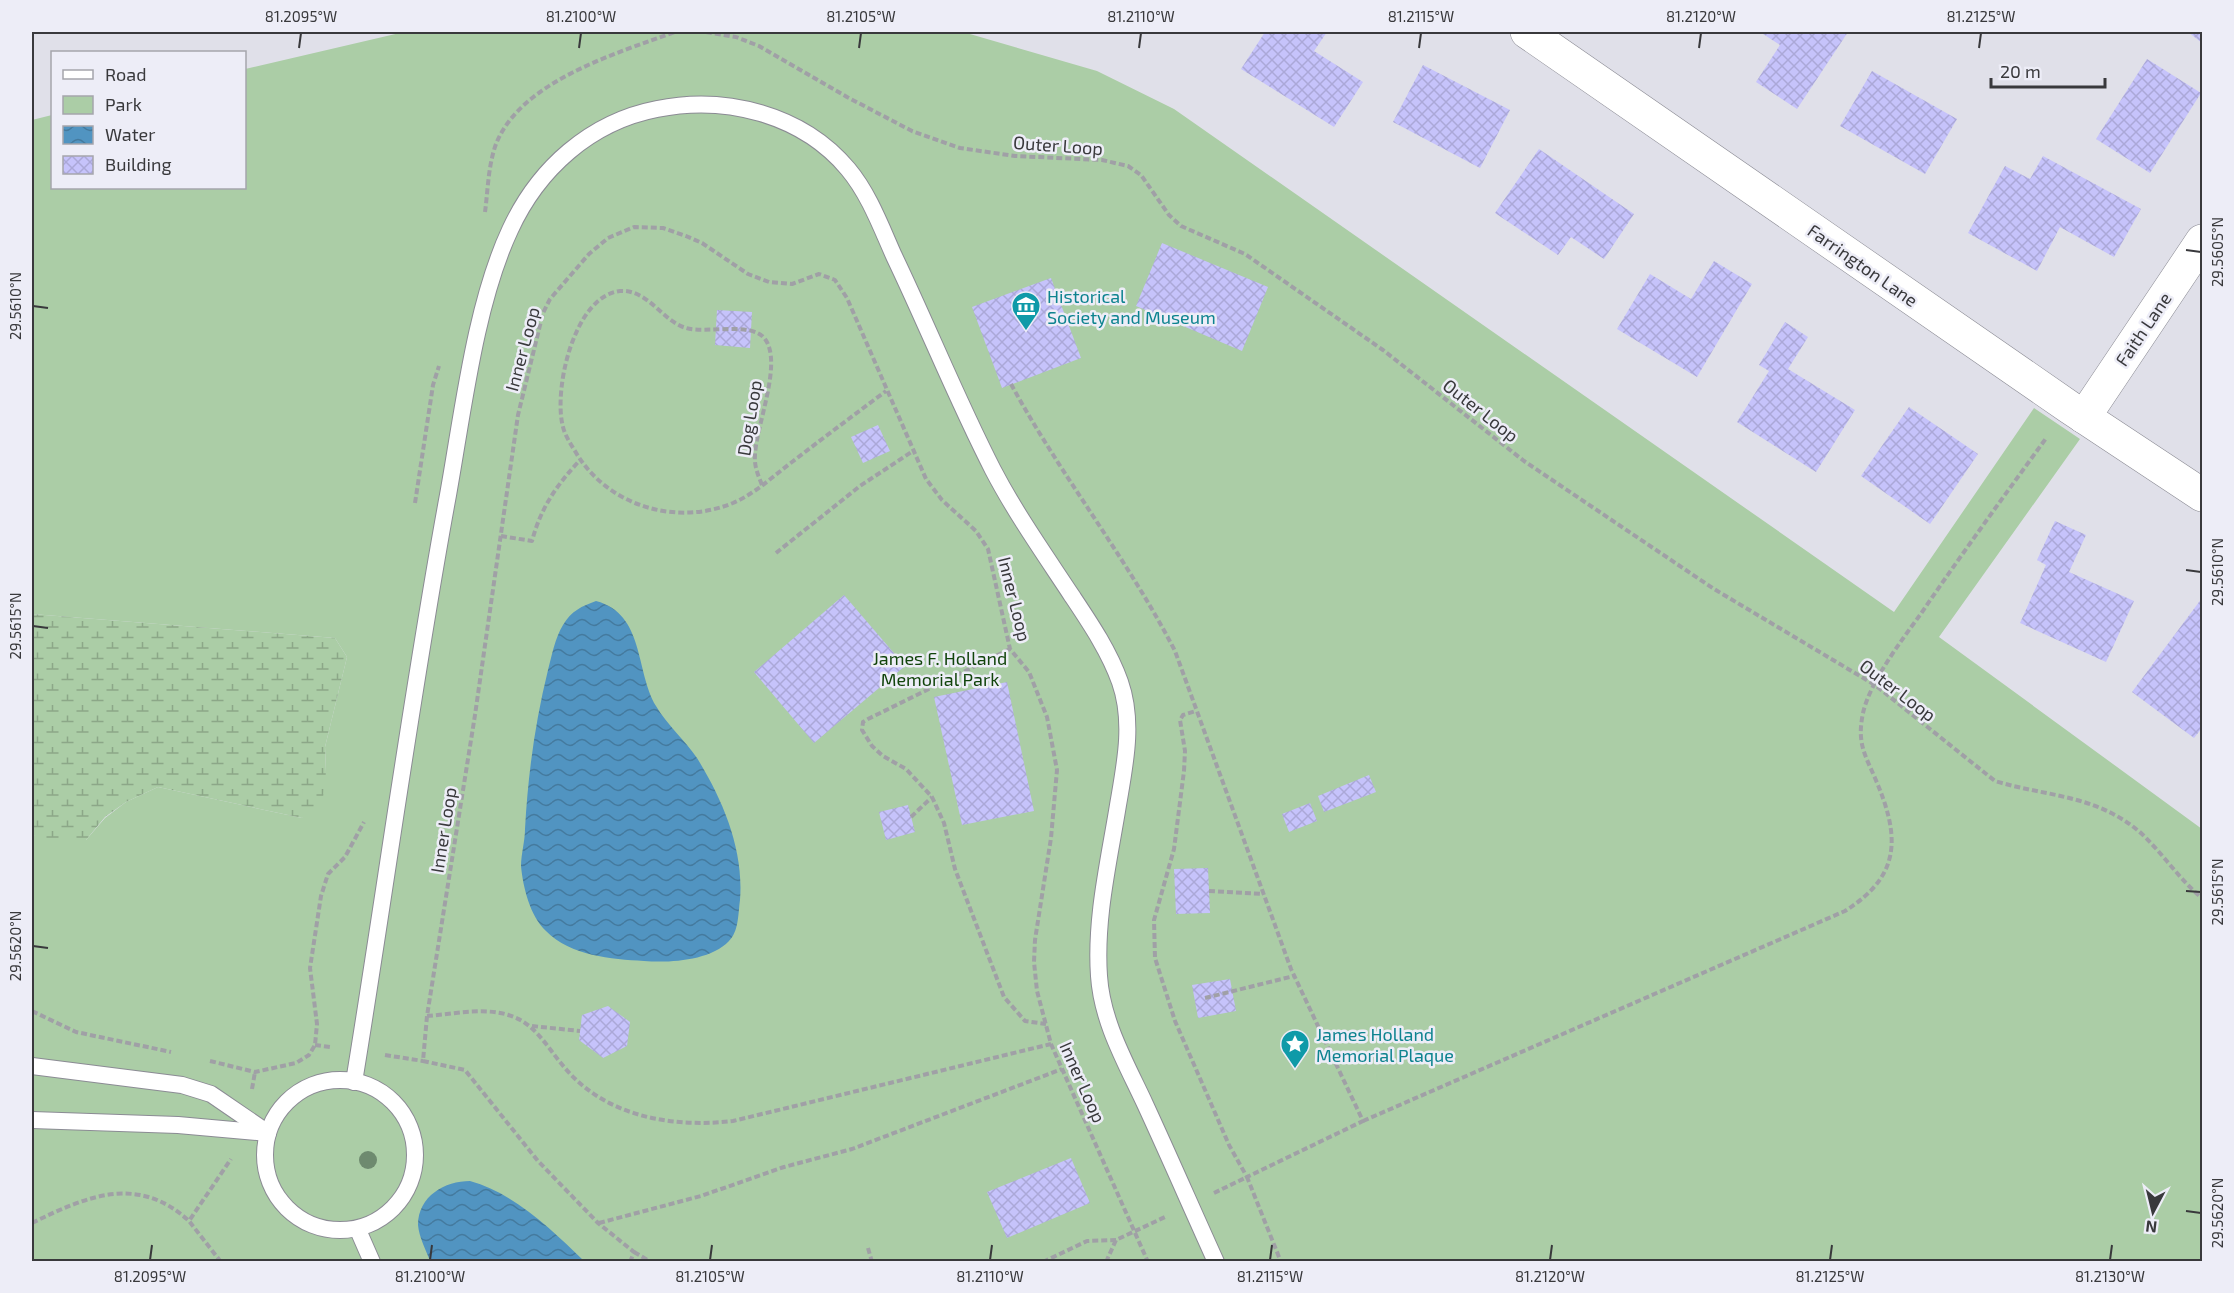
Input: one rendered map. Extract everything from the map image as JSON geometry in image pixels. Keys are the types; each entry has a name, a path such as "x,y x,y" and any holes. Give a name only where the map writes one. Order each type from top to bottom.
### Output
{"street":[{"name":"Farrington Lane","path":"1527,32 2076,412 2202,495"},
{"name":"Faith Lane","path":"2076,412 2202,241"}],"lane":[{"path":"354,1082 430,593 472,361 499,255 512,224 549,171 570,149 596,130 651,110 709,103 733,105 766,115 809,135 851,172 876,216 962,406 997,477 1096,632 1119,681 1128,726 1123,773 1100,914 1098,944 1101,998 1118,1046 1216,1262"},
{"path":"32,1066 182,1085 211,1094 244,1124 267,1133"},
{"path":"333,1081 354,1082 379,1091 398,1108 411,1131 415,1157 410,1182 397,1204 377,1221 358,1230 327,1229 303,1220 283,1204 270,1183 264,1158 267,1133 277,1113 292,1097 311,1086 333,1081"},
{"path":"32,1120 178,1125 244,1124"},
{"path":"358,1230 372,1262"}],"path":[{"name":"Outer Loop","path":"706,32 736,37 759,46 847,97 912,131 960,148 1015,156 1102,160 1128,166 1140,175 1169,215 1181,226 1245,254 1383,350 1524,461 1714,589 1875,685 1995,781 2080,799 2117,817 2141,833 2202,898"},
{"name":"Inner Loop","path":"651,1262 634,1252 598,1223 538,1161 465,1070 423,1061 518,415 543,313 563,281 608,238 623,230 647,226 686,236 702,243 748,274 769,282 792,284 819,274 835,280 847,298 886,391 932,489 976,531 988,549 1010,649 1029,672 1038,690 1053,743 1057,770 1034,962 1037,991 1051,1044 1149,1262"},
{"name":"Dog Loop","path":"629,292 653,304 679,326 697,330 755,332 765,339 770,351 770,381 754,455 762,486 734,502 710,509 657,511 638,505 609,488 580,460 566,436 561,416 569,349 594,306 612,294 629,292"},
{"path":"1011,384 1034,425 1150,603 1174,651 1294,976 1363,1121"},
{"path":"762,486 886,391"},
{"path":"1196,711 1183,715 1180,720 1185,751 1184,771 1174,849 1154,920 1155,958 1175,1021 1229,1144 1247,1177 1363,1121 1845,911 1868,897 1881,881 1892,848 1892,831 1865,758 1860,736 1864,710 1875,685 1914,623 2076,412"},
{"path":"776,553 860,486 913,451"},
{"path":"501,536 532,541 538,520 550,495 580,460"},
{"path":"1010,649 969,667 863,722 862,730 872,746 883,756 906,769 932,797 944,823 955,869 1004,997 1025,1022 1046,1024"},
{"path":"911,817 932,797"},
{"path":"1209,891 1263,894"},
{"path":"1205,998 1294,976"},
{"path":"32,1011 75,1032 177,1054"},
{"path":"428,1016 481,1011 499,1013 531,1026 580,1031"},
{"path":"531,1026 567,1071 605,1101 638,1115 691,1124 733,1121 1051,1044"},
{"path":"189,1221 234,1154 244,1124 255,1072 199,1059"},
{"path":"598,1223 701,1196 784,1167 852,1149 1062,1069"},
{"path":"32,1223 92,1198 130,1192 161,1199 189,1221 221,1262"},
{"path":"1043,1262 1087,1241 1116,1240 1136,1232"},
{"path":"1106,1262 1116,1240"},
{"path":"868,1248 872,1262"},
{"path":"630,1262 634,1252"}],"green space":[{"name":"James F. Holland Memorial Park","path":"404,32 963,32 1097,71 1174,109 1894,612 2034,408 2080,439 1939,637 2202,829 2202,1261 32,1261 32,835 86,840 105,818 126,802 158,787 302,818 326,772 325,747 347,657 335,638 32,614 32,120 51,115 51,189 246,189 246,69"},
{"path":"32,614 335,638 347,657 325,747 326,772 322,806 302,818 158,787 126,802 105,817 86,840 51,840 32,835"}],"water":[{"path":"596,601 612,608 623,618 631,631 649,692 656,706 697,758 730,826 739,863 740,900 736,927 732,937 721,948 700,957 654,962 605,957 579,951 556,939 540,925 526,892 521,866 528,788 543,690 560,630 566,620 577,610"},
{"path":"470,1181 517,1203 584,1261 430,1261 418,1225 423,1206 428,1198 443,1187"}],"building":[{"path":"1265,32 1327,32 1314,51 1363,82 1334,127 1241,69"},
{"path":"1760,32 1848,32 1797,109 1756,82 1780,45"},
{"path":"2188,32 2202,32 2202,43"},
{"path":"2147,59 2201,93 2150,173 2096,139"},
{"path":"1423,65 1510,110 1480,168 1393,122"},
{"path":"1872,71 1957,119 1925,174 1840,126"},
{"path":"1539,149 1634,214 1604,259 1571,237 1558,255 1495,213"},
{"path":"2043,156 2141,209 2114,257 2060,227 2037,271 1968,233 2005,166 2030,179"},
{"path":"1162,243 1268,287 1242,351 1136,306"},
{"path":"1714,261 1752,284 1697,377 1617,329 1650,274 1691,299"},
{"name":"Historical Society and Museum","path":"1051,278 1081,358 1002,388 972,307"},
{"path":"717,310 752,312 750,348 715,345"},
{"path":"1785,322 1808,337 1788,369 1855,410 1816,472 1737,422 1769,371 1759,365"},
{"path":"1909,407 1978,454 1930,524 1861,476"},
{"path":"878,425 890,451 863,463 851,437"},
{"path":"2055,521 2086,535 2069,572 2134,601 2106,662 2020,623 2046,565 2037,560"},
{"path":"844,595 905,666 814,743 754,672"},
{"path":"2202,598 2202,728 2194,738 2132,692"},
{"path":"1007,682 1034,811 962,825 934,697"},
{"path":"1369,775 1376,792 1324,812 1318,796"},
{"path":"1310,803 1317,821 1289,832 1282,814"},
{"path":"908,805 915,832 886,840 879,812"},
{"path":"1208,868 1210,913 1176,914 1174,869"},
{"path":"1230,979 1236,1011 1198,1018 1192,985"},
{"path":"608,1006 630,1022 627,1046 603,1058 579,1040 582,1015"},
{"path":"1071,1158 1090,1203 1007,1238 987,1192"}],"place":[{"name":"Historical Society and Museum","path":"1026,332"},
{"name":"James Holland Memorial Plaque","path":"1295,1070"}]}
